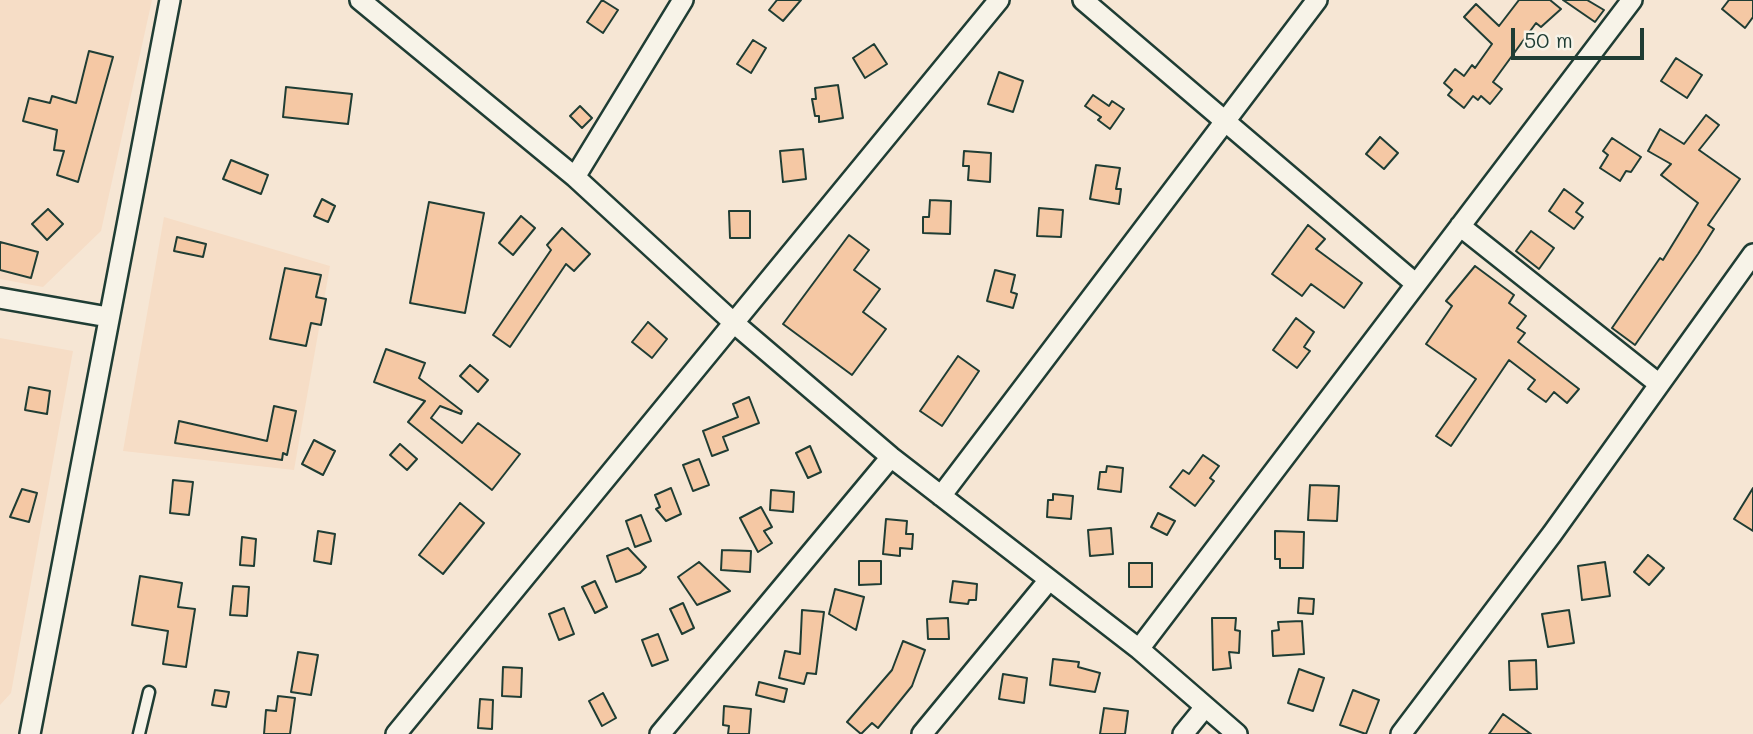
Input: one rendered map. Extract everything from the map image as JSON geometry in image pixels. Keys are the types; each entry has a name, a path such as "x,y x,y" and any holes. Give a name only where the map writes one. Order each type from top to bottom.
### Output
{"street":[{"path":"33,733 108,317 170,0"},
{"path":"360,0 575,177 734,323 891,457 1139,649 1237,734"},
{"path":"575,177 683,0"},
{"path":"396,734 999,0"},
{"path":"1083,0 1416,284"},
{"path":"941,496 1317,0"},
{"path":"1139,649 1632,0"},
{"path":"1460,226 1659,384"},
{"path":"1401,734 1552,534 1753,254"},
{"path":"0,298 108,317"},
{"path":"660,734 891,457"},
{"path":"922,734 1049,580"},
{"path":"1184,734 1205,707"}],"lane":[{"path":"139,734 149,691"}],"shaded area":[{"path":"0,0 152,0 101,231 43,287 0,279"},
{"path":"164,217 330,266 294,470 123,451"},
{"path":"0,338 73,351 11,693 0,705"}],"building":[{"path":"602,0 618,10 603,33 587,22"},
{"path":"777,0 801,0 783,21 769,10"},
{"path":"1519,0 1550,0 1561,9 1541,27 1536,23 1493,82 1502,89 1490,104 1481,96 1478,100 1473,96 1464,108 1448,95 1452,90 1444,83 1455,69 1464,76 1472,65 1475,68 1492,44 1464,17 1476,4 1499,26"},
{"path":"1563,0 1587,0 1604,10 1595,22"},
{"path":"1729,0 1753,0 1753,17 1745,28 1722,9"},
{"path":"753,40 766,48 751,73 737,64"},
{"path":"874,44 887,64 865,78 853,58"},
{"path":"89,51 113,57 78,182 57,175 64,151 54,150 57,130 23,121 29,98 50,103 52,96 76,103"},
{"path":"1676,58 1702,75 1687,98 1661,81"},
{"path":"999,72 1023,81 1013,112 988,104"},
{"path":"838,85 843,118 819,122 812,99 816,99 815,88"},
{"path":"286,87 352,94 348,124 283,117"},
{"path":"1093,95 1109,106 1112,101 1124,109 1110,129 1098,120 1101,117 1085,106"},
{"path":"580,106 592,118 582,128 570,116"},
{"path":"1706,115 1719,125 1699,150 1740,179 1708,225 1714,229 1635,345 1612,328 1660,258 1663,260 1698,203 1661,175 1671,164 1648,151 1660,129 1684,144"},
{"path":"1380,137 1398,153 1384,169 1366,154"},
{"path":"1612,138 1641,157 1631,172 1626,171 1620,181 1600,168 1608,155 1603,151"},
{"path":"803,149 806,179 783,182 780,151"},
{"path":"964,151 991,153 990,182 968,180 969,166 963,166"},
{"path":"231,160 268,175 261,194 223,179"},
{"path":"1096,165 1120,168 1116,189 1121,189 1119,204 1090,199"},
{"path":"1564,189 1583,203 1576,212 1583,217 1574,229 1549,211"},
{"path":"322,199 335,206 328,222 314,216"},
{"path":"930,200 951,201 950,234 923,233 923,217 929,217"},
{"path":"429,202 484,213 465,313 410,303"},
{"path":"1039,208 1063,210 1061,237 1037,236"},
{"path":"48,209 63,224 47,240 32,224"},
{"path":"729,211 750,211 750,238 730,238"},
{"path":"521,216 535,228 513,255 499,243"},
{"path":"1308,225 1325,239 1316,249 1362,283 1344,308 1311,284 1302,296 1272,274"},
{"path":"562,228 590,254 574,271 566,264 510,347 493,335 551,250 547,245"},
{"path":"1531,231 1554,248 1539,269 1516,251"},
{"path":"849,235 869,250 854,270 880,289 863,312 886,329 852,375 783,324"},
{"path":"177,237 206,244 203,257 174,251"},
{"path":"0,242 38,252 31,278 0,270"},
{"path":"1475,266 1514,295 1509,303 1526,316 1517,328 1525,333 1518,342 1579,389 1567,403 1554,392 1546,402 1528,389 1535,380 1509,360 1451,446 1436,436 1476,379 1426,344 1452,306 1446,301"},
{"path":"285,268 321,275 316,297 326,299 321,325 311,323 306,346 270,339"},
{"path":"995,270 1015,275 1011,292 1017,294 1013,308 987,301"},
{"path":"1296,318 1314,332 1304,347 1310,351 1297,368 1273,350"},
{"path":"648,322 667,339 652,358 632,342"},
{"path":"386,349 425,363 419,378 462,411 461,414 440,406 431,418 462,443 478,423 520,454 492,490 408,422 425,401 374,382"},
{"path":"958,356 979,371 942,426 920,411"},
{"path":"470,365 488,380 478,392 460,376"},
{"path":"29,387 50,391 47,414 25,410"},
{"path":"749,397 759,423 723,437 728,450 712,456 703,431 738,417 733,404"},
{"path":"274,406 296,411 287,455 283,453 282,460 175,443 179,421 267,441"},
{"path":"314,440 335,451 323,475 302,464"},
{"path":"400,444 417,459 407,470 390,455"},
{"path":"810,446 821,472 808,478 796,453"},
{"path":"1203,455 1219,466 1210,478 1214,481 1195,506 1170,487 1183,470 1189,474"},
{"path":"699,459 709,485 693,491 683,465"},
{"path":"1107,466 1123,468 1121,492 1098,489 1100,472 1106,472"},
{"path":"173,480 193,482 189,515 170,513"},
{"path":"1310,485 1339,486 1337,521 1308,520"},
{"path":"671,488 681,514 666,521 656,509 660,507 655,495"},
{"path":"1753,488 1753,531 1734,519"},
{"path":"22,489 37,493 29,522 10,517"},
{"path":"771,490 794,492 793,512 770,510"},
{"path":"1053,494 1073,496 1071,519 1047,517 1048,500 1053,500"},
{"path":"460,503 484,523 443,574 419,555"},
{"path":"761,507 772,527 764,531 772,543 758,552 740,518"},
{"path":"1158,513 1175,521 1167,535 1151,527"},
{"path":"641,515 651,541 635,547 626,521"},
{"path":"886,519 907,521 906,534 913,534 912,549 900,548 900,556 883,554"},
{"path":"1111,528 1113,554 1090,556 1088,530"},
{"path":"318,531 335,534 331,564 314,561"},
{"path":"1275,531 1304,532 1303,568 1280,568 1280,559 1275,559"},
{"path":"242,537 256,539 254,566 240,565"},
{"path":"628,548 646,567 640,573 616,582 607,556"},
{"path":"722,550 751,551 750,572 721,570"},
{"path":"1648,555 1664,568 1649,585 1634,572"},
{"path":"859,561 881,561 881,584 859,585"},
{"path":"699,562 730,591 697,605 678,577"},
{"path":"1605,562 1610,596 1582,600 1578,566"},
{"path":"1129,563 1152,563 1152,587 1129,587"},
{"path":"140,576 182,583 178,607 195,609 186,667 163,664 168,631 132,625"},
{"path":"595,581 607,607 595,613 582,587"},
{"path":"953,581 977,584 976,600 969,600 968,604 950,602"},
{"path":"233,586 249,587 247,616 230,615"},
{"path":"835,589 864,597 856,630 829,614"},
{"path":"1299,598 1314,599 1313,614 1298,613"},
{"path":"683,603 694,628 682,634 670,609"},
{"path":"564,608 574,634 559,640 549,614"},
{"path":"802,610 824,612 816,674 807,673 804,684 779,678 785,651 800,654"},
{"path":"1569,610 1574,643 1548,647 1542,614"},
{"path":"948,618 949,639 928,639 927,619"},
{"path":"1212,618 1236,618 1235,630 1240,631 1239,653 1229,652 1231,668 1213,670"},
{"path":"1302,621 1304,654 1273,656 1272,631 1279,630 1278,622"},
{"path":"658,634 668,660 652,666 642,640"},
{"path":"903,641 925,650 912,686 878,728 872,723 861,734 847,722 892,670"},
{"path":"298,652 318,655 311,695 291,692"},
{"path":"1053,659 1079,662 1078,667 1100,673 1095,692 1050,685"},
{"path":"1536,660 1537,689 1510,690 1509,661"},
{"path":"503,667 522,668 521,697 502,696"},
{"path":"1299,669 1324,678 1313,711 1288,703"},
{"path":"1003,674 1027,678 1024,703 999,699"},
{"path":"759,682 787,689 784,702 756,695"},
{"path":"215,690 229,692 226,707 212,705"},
{"path":"1353,690 1379,700 1366,734 1340,725"},
{"path":"603,693 616,718 602,726 589,701"},
{"path":"278,696 295,698 290,734 264,734 266,710 276,711"},
{"path":"480,699 493,700 492,729 478,728"},
{"path":"724,706 751,709 749,734 728,734 729,726 723,725"},
{"path":"1104,708 1128,711 1125,734 1100,734"},
{"path":"1503,714 1531,734 1489,734"}]}
